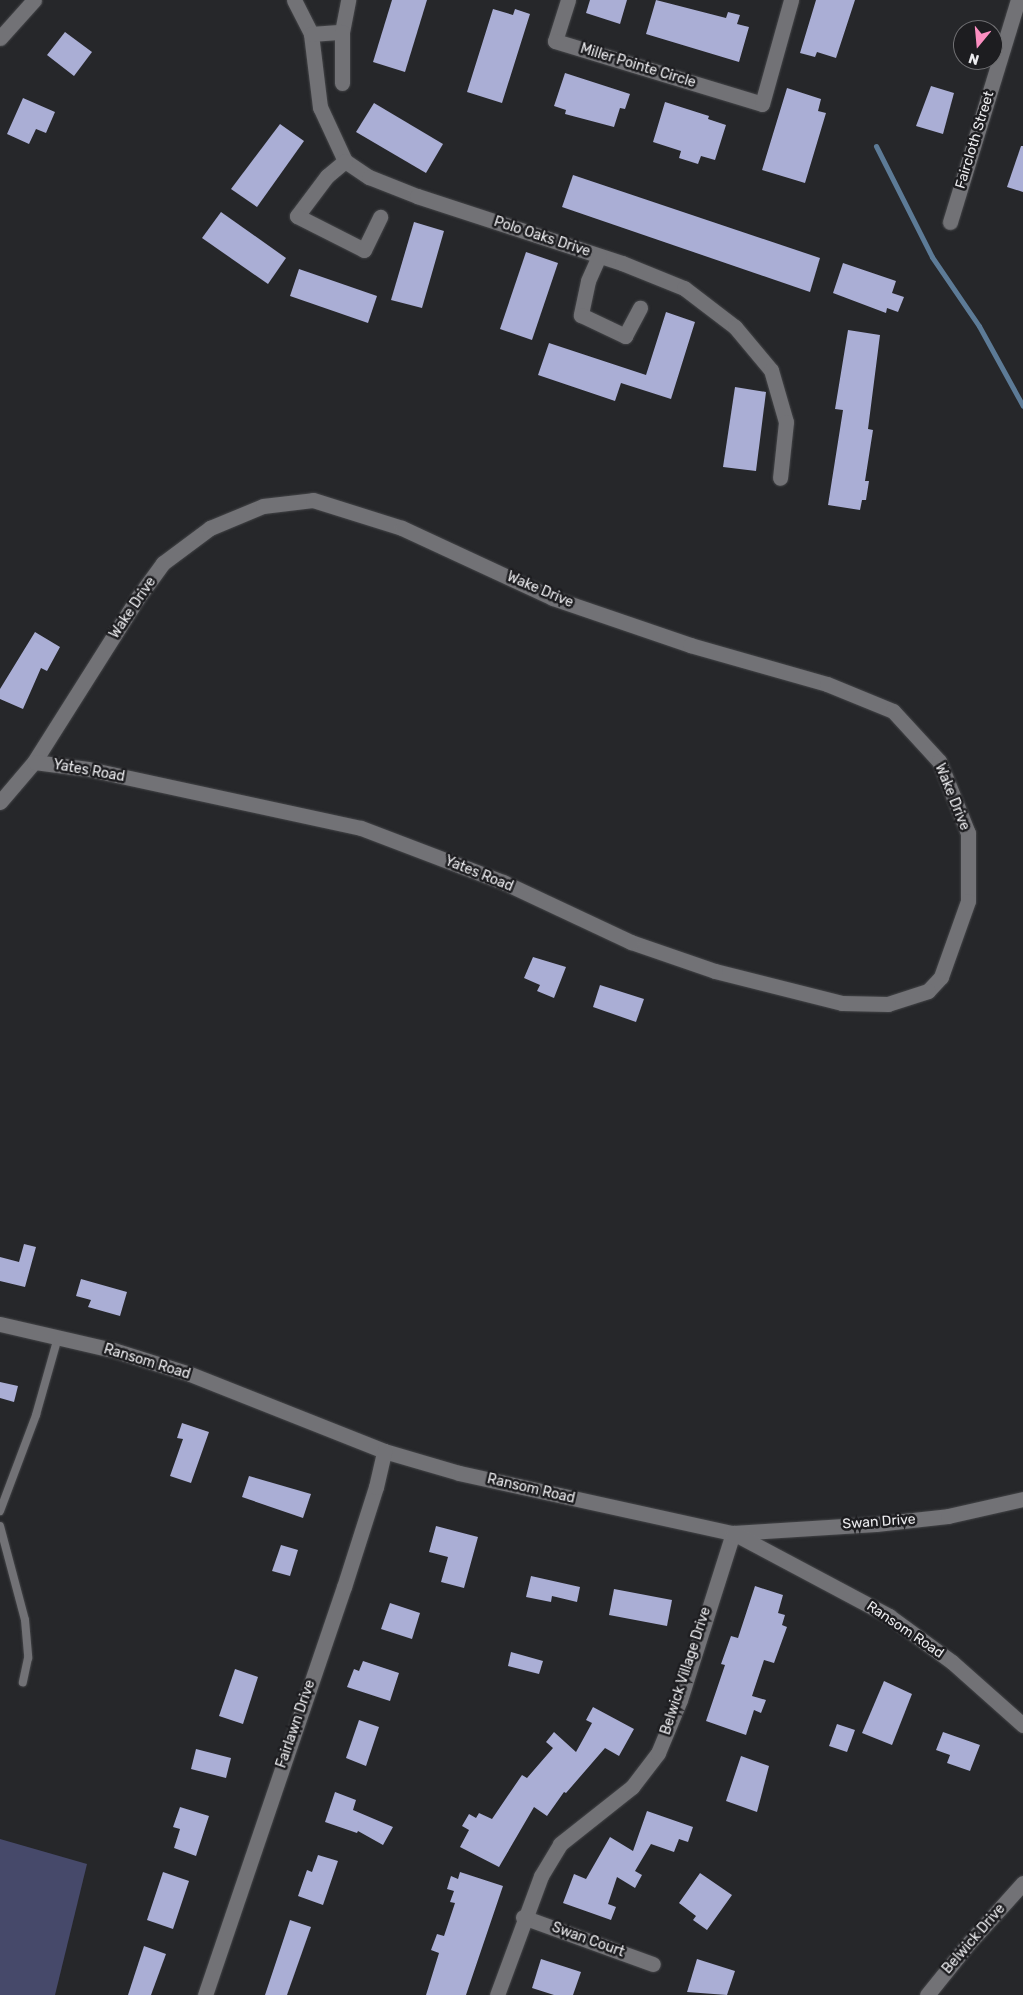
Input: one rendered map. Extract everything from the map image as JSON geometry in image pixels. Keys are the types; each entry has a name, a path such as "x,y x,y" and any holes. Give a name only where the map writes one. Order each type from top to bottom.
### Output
{"street":[{"path":"0,38 34,0"},
{"name":"Polo Oaks Drive","path":"294,0 311,34 320,107 346,161 369,177 417,196 599,256 684,288 735,327 771,370 786,422 780,478"},
{"path":"342,83 342,32 348,0"},
{"name":"Miller Pointe Circle","path":"568,0 555,41 762,104 791,0"},
{"name":"Faircloth Street","path":"950,222 1018,0"},
{"path":"311,34 342,32"},
{"path":"346,161 326,176 297,216 364,250 380,217"},
{"path":"599,256 588,281 581,315 625,336 640,308"},
{"name":"Wake Drive","path":"0,802 34,762 139,596 163,563 210,528 263,506 313,500 402,528 553,598 690,645 827,684 894,711 939,762 968,833 968,901 941,977 928,991 915,995"},
{"name":"Yates Road","path":"34,762 88,769 361,828 503,882 631,942 715,971 842,1003 888,1004 915,995"},
{"name":"Ransom Road","path":"0,1324 190,1374 384,1451 459,1473 733,1533 889,1616 952,1662 1023,1725"},
{"name":"Fairlawn Drive","path":"205,1995 344,1586 376,1487 384,1451"},
{"name":"Swan Drive","path":"733,1533 876,1524 948,1516 1023,1499"},
{"name":"Belwick Village Drive","path":"497,1995 540,1876 560,1844 632,1787 658,1753 680,1700 733,1533"},
{"name":"Belwick Drive","path":"927,1995 1023,1883"},
{"name":"Swan Court","path":"524,1917 653,1964"}],"lane":[{"path":"0,1511 36,1415 58,1338"},
{"path":"0,1526 25,1620 28,1658 23,1682"}],"shaded area":[{"path":"0,1839 87,1864 55,1995 0,1995"}],"building":[{"path":"392,0 427,0 405,72 373,62"},
{"path":"590,0 627,0 620,24 586,13"},
{"path":"656,0 726,18 728,12 740,15 737,24 749,27 739,62 646,34"},
{"path":"816,0 855,0 836,58 817,52 815,57 800,53"},
{"path":"493,9 513,15 515,9 530,14 502,103 467,92"},
{"path":"65,32 92,52 74,76 47,55"},
{"path":"565,73 630,94 625,109 620,108 614,127 565,114 566,110 554,106"},
{"path":"931,86 954,93 943,134 916,126"},
{"path":"787,88 821,99 818,111 826,113 805,183 762,170"},
{"path":"23,98 55,112 46,133 36,129 29,144 7,134"},
{"path":"665,102 709,116 708,119 726,125 715,160 701,156 698,164 679,158 681,151 653,142"},
{"path":"374,103 443,144 426,173 356,132"},
{"path":"280,124 304,141 257,207 231,189"},
{"path":"1021,146 1023,146 1023,192 1007,187"},
{"path":"573,175 820,258 810,292 562,207"},
{"path":"221,212 286,258 268,284 202,238"},
{"path":"414,222 444,231 422,308 391,300"},
{"path":"526,252 558,263 532,340 500,329"},
{"path":"843,263 896,281 892,293 904,297 898,312 887,308 886,313 833,293"},
{"path":"299,269 377,296 368,323 290,296"},
{"path":"666,312 695,322 671,399 621,383 615,401 538,375 549,343 646,375"},
{"path":"848,330 880,335 868,429 873,430 865,481 869,481 866,500 862,500 860,510 828,505 843,410 835,409"},
{"path":"735,387 766,392 756,471 723,467"},
{"path":"35,632 60,647 47,671 41,668 23,709 0,699 0,689"},
{"path":"533,957 566,967 554,998 537,991 540,985 524,978"},
{"path":"600,985 644,999 636,1022 593,1007"},
{"path":"24,1244 36,1247 25,1287 0,1281 0,1257 19,1262"},
{"path":"81,1279 127,1292 120,1316 88,1307 91,1300 76,1296"},
{"path":"0,1382 18,1386 14,1402 0,1398"},
{"path":"182,1423 209,1432 191,1483 170,1476 183,1439 177,1438"},
{"path":"249,1476 311,1494 303,1518 242,1497"},
{"path":"436,1526 478,1537 464,1588 441,1582 448,1557 429,1552"},
{"path":"281,1545 298,1550 290,1576 272,1571"},
{"path":"531,1576 580,1587 577,1602 552,1596 551,1602 526,1597"},
{"path":"755,1586 783,1595 778,1613 785,1615 782,1625 787,1627 774,1663 764,1660 752,1696 766,1700 761,1713 754,1710 746,1735 706,1721 725,1665 721,1664 731,1636 738,1638"},
{"path":"614,1589 672,1600 667,1626 609,1615"},
{"path":"390,1603 420,1613 412,1639 381,1629"},
{"path":"511,1652 543,1661 539,1674 508,1666"},
{"path":"363,1661 399,1673 390,1701 347,1687 354,1669 359,1671"},
{"path":"235,1669 258,1677 243,1724 219,1716"},
{"path":"884,1681 912,1694 892,1745 862,1733"},
{"path":"593,1707 634,1729 619,1756 605,1748 566,1793 564,1792 547,1816 534,1807 499,1867 460,1847 469,1830 462,1826 469,1814 476,1818 479,1813 492,1819 522,1775 527,1778 553,1748 546,1742 554,1732 576,1752 592,1723 586,1720"},
{"path":"359,1720 379,1727 366,1766 346,1758"},
{"path":"837,1724 855,1730 847,1752 829,1746"},
{"path":"943,1732 980,1745 970,1771 947,1763 950,1755 936,1750"},
{"path":"196,1749 231,1758 226,1778 191,1769"},
{"path":"741,1756 769,1766 757,1812 726,1801"},
{"path":"335,1792 356,1800 353,1810 393,1827 383,1845 358,1831 357,1833 325,1822"},
{"path":"180,1807 209,1816 196,1856 174,1848 180,1829 173,1827"},
{"path":"647,1811 693,1827 688,1842 679,1839 674,1852 651,1844 635,1871 642,1875 635,1888 617,1877 608,1904 616,1907 611,1920 563,1903 574,1874 586,1879 610,1837 633,1851"},
{"path":"318,1855 338,1861 323,1905 298,1896 307,1870 312,1872"},
{"path":"163,1872 189,1881 173,1929 147,1920"},
{"path":"460,1872 503,1886 466,1995 426,1995 439,1953 431,1950 437,1934 444,1936 455,1903 450,1902 454,1891 447,1889 451,1876 458,1879"},
{"path":"700,1873 732,1895 707,1930 693,1920 696,1916 679,1903"},
{"path":"290,1920 311,1927 287,1995 265,1995"},
{"path":"144,1946 166,1954 151,1995 128,1995"},
{"path":"541,1959 581,1972 573,1995 554,1995 532,1988"},
{"path":"697,1959 735,1971 727,1995 687,1992"}],"waterway":[{"path":"876,146 932,257 979,326 1023,406"}]}
